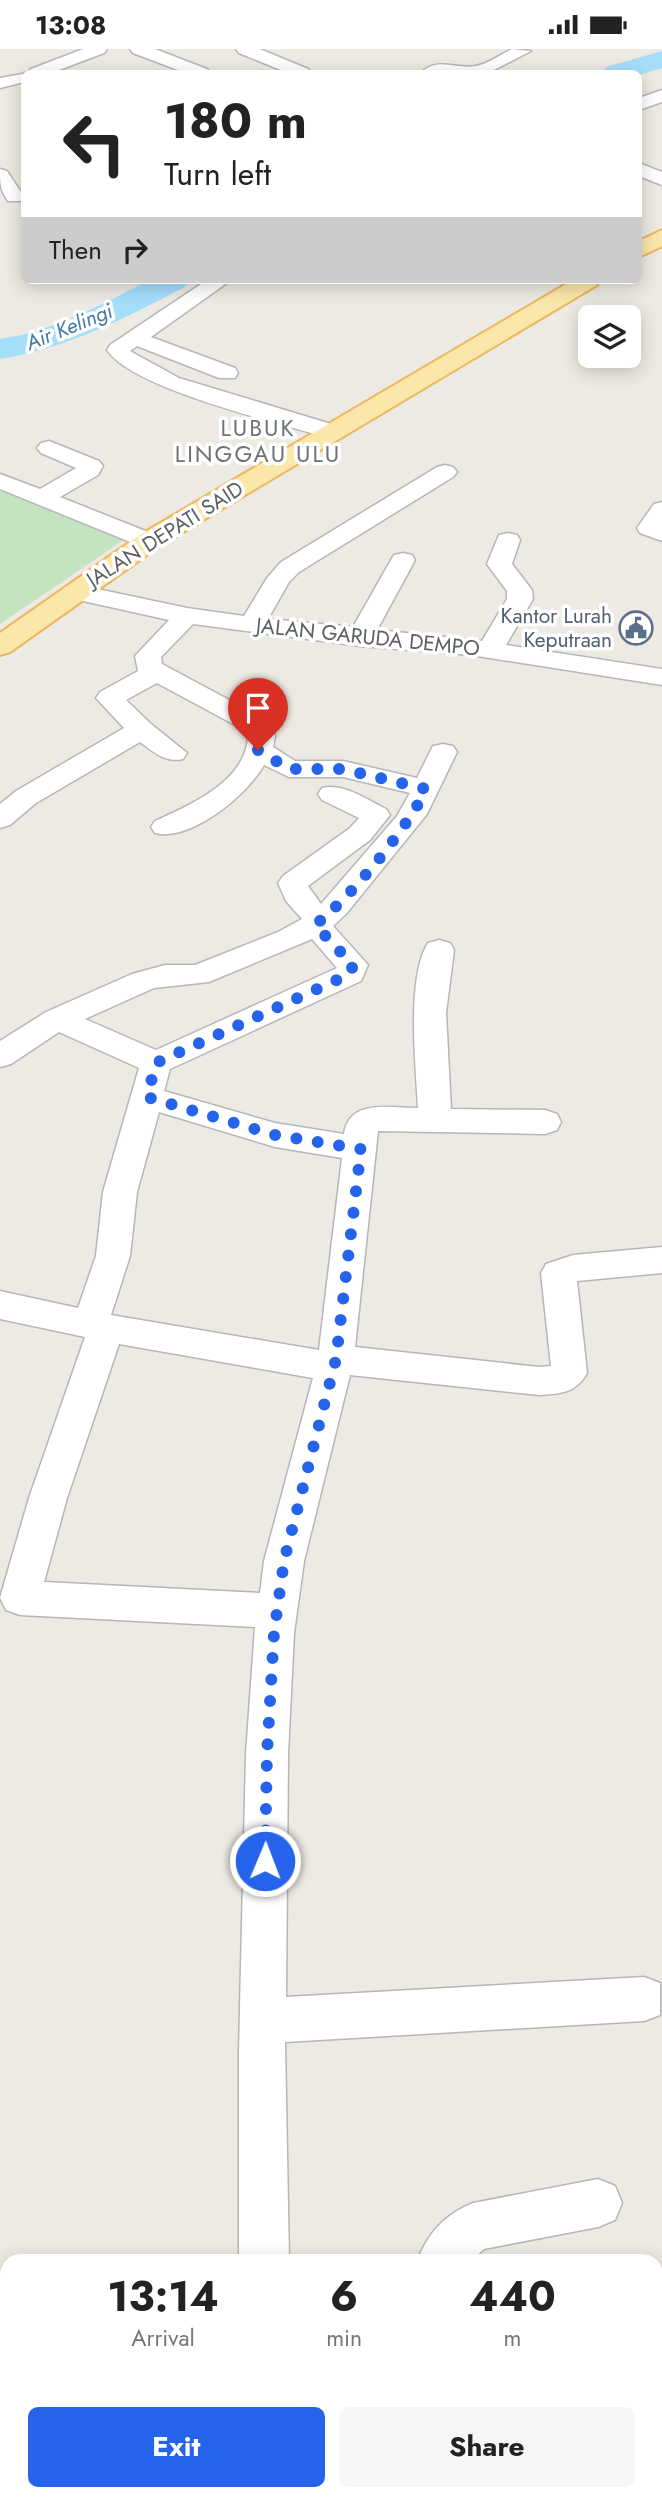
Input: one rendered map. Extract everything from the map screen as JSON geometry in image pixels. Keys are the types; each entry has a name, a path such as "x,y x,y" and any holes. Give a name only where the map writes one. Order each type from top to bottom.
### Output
{"main road":[{"path":"642,248 662,237"},
{"name":"JALAN DEPATI SAID","path":"0,646 149,541 582,284"}],"street":[{"path":"51,70 98,49"},
{"path":"139,49 193,70"},
{"path":"245,49 292,70"},
{"path":"481,70 522,51"},
{"path":"0,64 21,77"},
{"path":"440,70 462,70"},
{"path":"0,83 21,78"},
{"path":"642,103 662,95"},
{"path":"642,105 662,114"},
{"path":"642,171 662,179"},
{"path":"0,175 15,197"},
{"path":"215,284 118,350 122,356 171,383 333,432"},
{"path":"134,338 228,373"},
{"path":"43,497 90,470 91,466 49,448"},
{"path":"252,625 279,578 290,567 335,537 396,504 445,473"},
{"path":"0,481 149,541"},
{"path":"662,509 649,528 662,534"},
{"path":"490,650 520,599 519,590 499,564 508,540"},
{"path":"360,638 403,560"},
{"name":"JALAN GARUDA DEMPO","path":"74,592 187,616 360,638 490,650 662,677"},
{"path":"165,827 220,802 239,783 258,750 263,735 260,728 149,668 148,656 187,616"},
{"path":"157,672 109,698 141,730 173,753"},
{"path":"0,819 26,797 141,730"},
{"path":"258,750 289,769 343,769 426,789"},
{"path":"0,1056 57,1019 155,977 198,975 289,939 317,923 336,908 407,822 443,752"},
{"path":"0,785 20,790 26,797"},
{"path":"332,794 376,815 407,822"},
{"path":"57,1019 156,1063 350,974 353,965 317,923 296,894 293,883 360,834 376,815"},
{"path":"435,1118 430,1032 431,982 439,950"},
{"path":"156,1063 120,1192 113,1256 98,1327 48,1498 10,1598 277,1611"},
{"path":"147,1097 263,1132 361,1149"},
{"path":"264,2254 263,2021 267,1754 277,1611 284,1561 334,1363 362,1125 366,1120 435,1118 545,1122"},
{"path":"0,1305 98,1327 334,1363 539,1381 562,1379 569,1373 558,1273 572,1268 662,1260"},
{"path":"263,2021 644,1999"},
{"path":"447,2254 455,2241 473,2227 598,2203"}],"green space":[{"path":"0,488 128,537 0,624"}],"waterway":[{"name":"Air Kelingi","path":"626,70 662,59"},
{"name":"Air Kelingi","path":"0,349 68,332 166,284"}],"place":[{"name":"Kantor Lurah Keputraan","path":"636,628"}],"district":[{"name":"LUBUK LINGGAU ULU","path":"258,441"}],"route":[{"path":"258,750 289,769 343,769 426,789 407,822 336,908 315,925 353,965 350,974 156,1063 147,1097 275,1135 361,1149 336,1359 284,1561 274,1633 267,1754 265,1861"}]}
